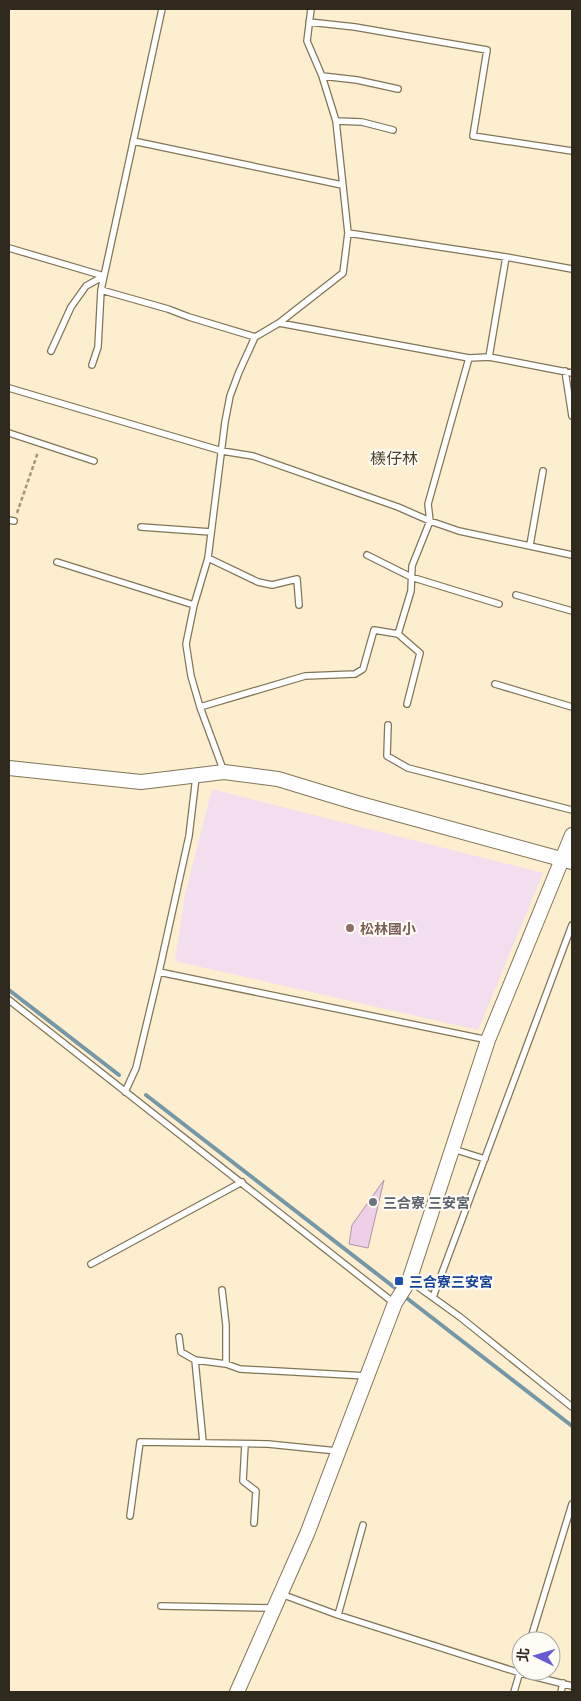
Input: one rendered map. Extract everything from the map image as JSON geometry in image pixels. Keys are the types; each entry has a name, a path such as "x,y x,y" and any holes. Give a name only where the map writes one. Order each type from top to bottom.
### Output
{"street":[{"path":"9,768 140,782 224,772 278,779 357,803 567,860"},
{"path":"237,1692 307,1534 340,1452 394,1303 409,1281 488,1040 567,860 572,835"}],"lane":[{"path":"92,365 98,347 101,290 162,9"},
{"path":"224,772 200,707 191,676 186,644 194,606 208,558 230,396 255,337 279,323 343,273 348,233 336,121 322,76 307,41 311,9"},
{"path":"308,22 355,27 487,50 474,136 572,151"},
{"path":"322,76 357,80 398,89"},
{"path":"336,121 362,122 393,130"},
{"path":"133,141 342,185"},
{"path":"348,233 572,269"},
{"path":"9,248 104,276"},
{"path":"489,357 506,257"},
{"path":"50,351 71,307 86,286 104,276"},
{"path":"101,290 159,306 189,318 255,337"},
{"path":"279,323 469,358 489,357 572,373"},
{"path":"398,634 411,591 412,566 430,521 428,504 469,358"},
{"path":"565,371 572,416"},
{"path":"9,388 222,451 253,456 460,531 572,555"},
{"path":"9,434 94,461"},
{"path":"530,545 543,471"},
{"path":"141,527 211,532"},
{"path":"367,555 411,577 499,604"},
{"path":"208,558 258,582 272,585 297,580 299,605"},
{"path":"57,562 194,606"},
{"path":"516,595 572,611"},
{"path":"200,707 305,676 355,674 363,669 374,630 398,634 420,653 407,704"},
{"path":"496,684 572,708"},
{"path":"388,725 387,756 408,768 572,810"},
{"path":"125,1092 136,1068 159,972 189,836 196,775"},
{"path":"433,1297 572,925"},
{"path":"159,972 488,1040"},
{"path":"9,1000 394,1303"},
{"path":"451,1149 485,1159"},
{"path":"90,1264 242,1182"},
{"path":"409,1281 433,1297 572,1407"},
{"path":"222,1290 226,1325 226,1364"},
{"path":"179,1337 181,1352 195,1360 226,1364 240,1369 367,1376"},
{"path":"195,1360 203,1442"},
{"path":"130,1516 140,1442 268,1444 340,1452"},
{"path":"245,1444 243,1481 256,1491 254,1523"},
{"path":"533,1631 572,1504"},
{"path":"338,1615 363,1525"},
{"path":"281,1594 338,1615 511,1667"},
{"path":"161,1606 275,1608"},
{"path":"556,1681 572,1686"},
{"path":"560,1692 563,1683"}],"path":[{"path":"11,521 41,443"}],"shaded area":[{"name":"松林國小","path":"212,789 543,873 478,1030 175,961 185,895"}],"building":[{"name":"三合寮 三安宮","path":"384,1180 368,1248 349,1244 352,1225"}],"waterway":[{"path":"9,990 119,1075"},
{"path":"146,1095 399,1291"},
{"path":"404,1296 572,1426"}],"place":[{"name":"松林國小","path":"350,928"},
{"name":"三合寮 三安宮","path":"373,1202"},
{"name":"三合寮三安宮","path":"399,1281"}],"district":[{"name":"檨仔林","path":"394,458"}]}
